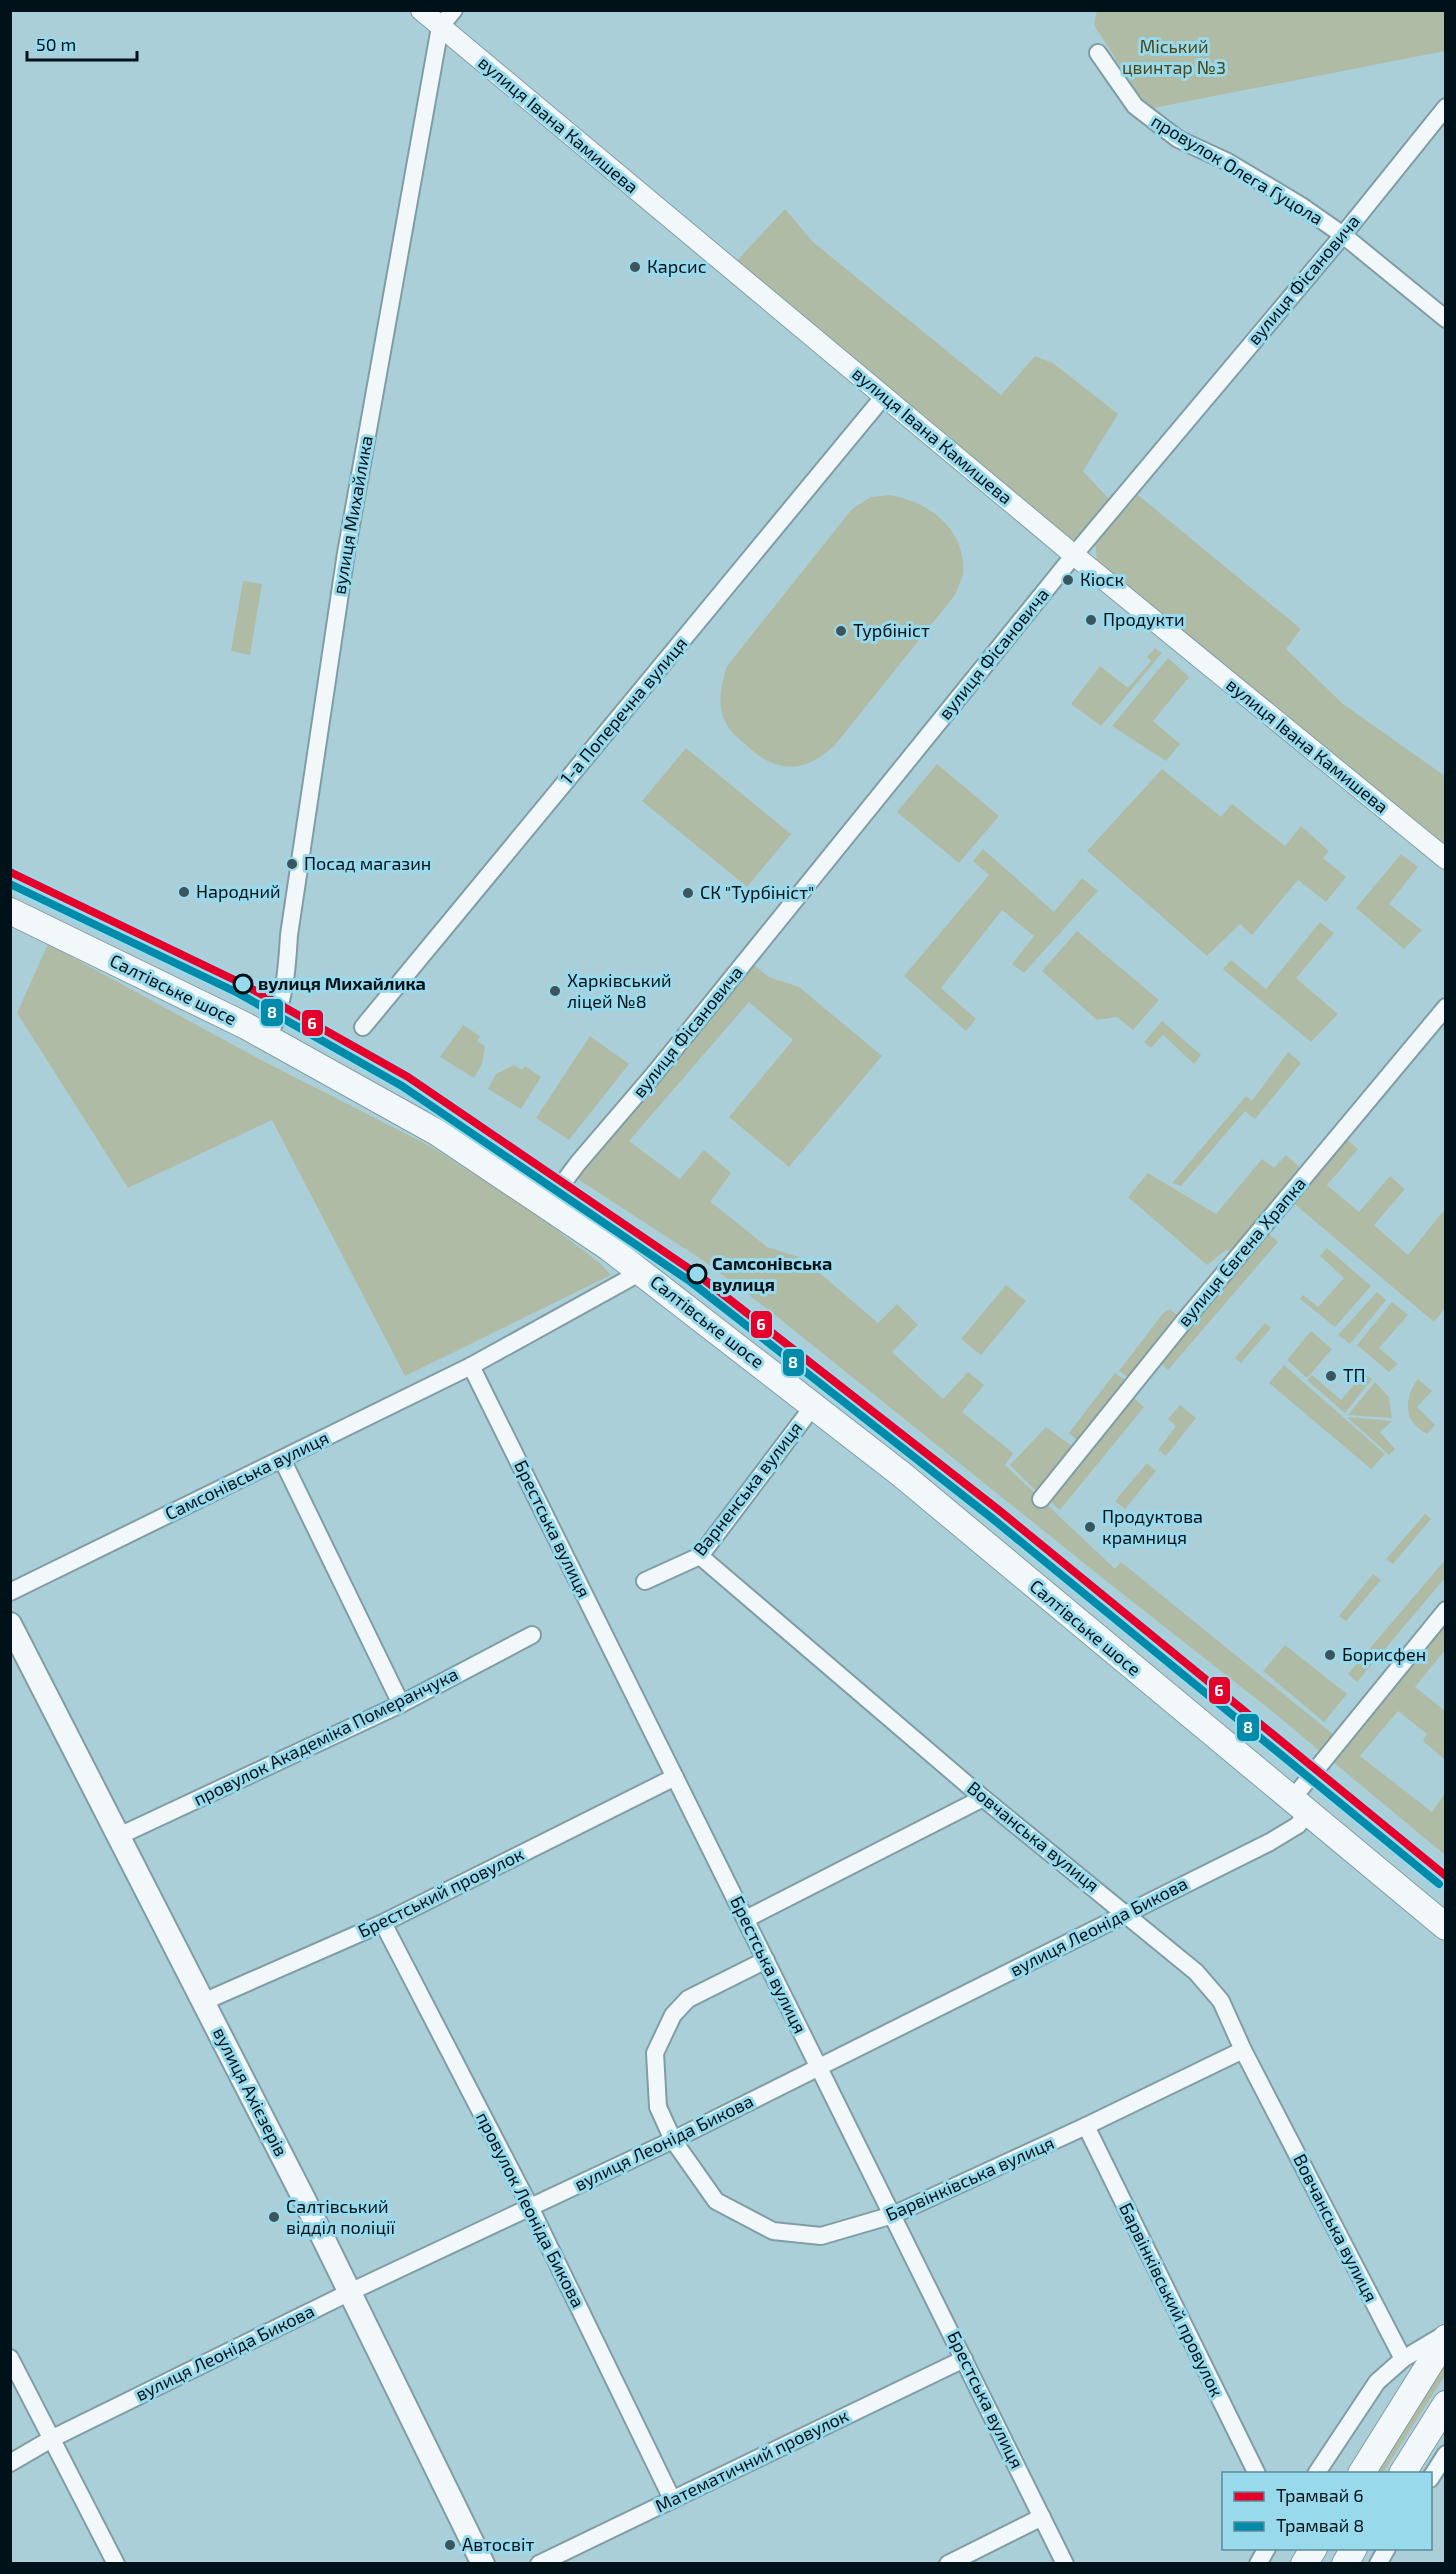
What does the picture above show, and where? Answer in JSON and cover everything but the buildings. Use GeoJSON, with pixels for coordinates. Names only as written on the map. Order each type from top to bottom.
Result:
{"type":"FeatureCollection","features":[{"type":"Feature","properties":{"kind":"main road","name":"Салтівське шосе"},"geometry":{"type":"LineString","coordinates":[[10,911],[268,1038],[438,1133],[547,1204],[641,1272],[814,1406],[1301,1804],[1446,1927]]}},
{"type":"Feature","properties":{"kind":"main road","name":"вулиця Ахієзерів"},"geometry":{"type":"LineString","coordinates":[[10,1624],[350,2292],[483,2564]]}},
{"type":"Feature","properties":{"kind":"main road"},"geometry":{"type":"LineString","coordinates":[[1361,2472],[1446,2336]]}},
{"type":"Feature","properties":{"kind":"main road"},"geometry":{"type":"LineString","coordinates":[[1403,2472],[1446,2404]]}},
{"type":"Feature","properties":{"kind":"main road"},"geometry":{"type":"LineString","coordinates":[[1304,2564],[1313,2550]]}},
{"type":"Feature","properties":{"kind":"main road"},"geometry":{"type":"LineString","coordinates":[[1345,2564],[1353,2550]]}},
{"type":"Feature","properties":{"kind":"street","name":"вулиця Івана Камишева"},"geometry":{"type":"LineString","coordinates":[[421,10],[1074,555],[1446,859]]}},
{"type":"Feature","properties":{"kind":"street"},"geometry":{"type":"LineString","coordinates":[[440,27],[454,10]]}},
{"type":"Feature","properties":{"kind":"street","name":"вулиця Михайлика"},"geometry":{"type":"LineString","coordinates":[[268,1038],[278,1016],[285,984],[289,935],[346,553],[440,27]]}},
{"type":"Feature","properties":{"kind":"street","name":"провулок Олега Гуцола"},"geometry":{"type":"LineString","coordinates":[[1098,53],[1135,106],[1178,139],[1228,162],[1300,205],[1342,235],[1446,319]]}},
{"type":"Feature","properties":{"kind":"street","name":"вулиця Фісановича"},"geometry":{"type":"LineString","coordinates":[[547,1204],[1074,555],[1446,107]]}},
{"type":"Feature","properties":{"kind":"street","name":"1-а Поперечна вулиця"},"geometry":{"type":"LineString","coordinates":[[363,1027],[884,396]]}},
{"type":"Feature","properties":{"kind":"street","name":"вулиця Євгена Храпка"},"geometry":{"type":"LineString","coordinates":[[1041,1498],[1185,1320],[1446,1007]]}},
{"type":"Feature","properties":{"kind":"street","name":"Самсонівська вулиця"},"geometry":{"type":"LineString","coordinates":[[10,1592],[471,1366],[641,1272]]}},
{"type":"Feature","properties":{"kind":"street","name":"Брестська вулиця"},"geometry":{"type":"LineString","coordinates":[[471,1366],[1065,2564]]}},
{"type":"Feature","properties":{"kind":"street","name":"Варненська вулиця"},"geometry":{"type":"LineString","coordinates":[[645,1581],[700,1557],[814,1406]]}},
{"type":"Feature","properties":{"kind":"street"},"geometry":{"type":"LineString","coordinates":[[282,1459],[401,1704]]}},
{"type":"Feature","properties":{"kind":"street","name":"Вовчанська вулиця"},"geometry":{"type":"LineString","coordinates":[[700,1557],[983,1798],[1127,1913],[1209,1984],[1221,2001],[1243,2050],[1403,2359]]}},
{"type":"Feature","properties":{"kind":"street","name":"вулиця Леоніда Бикова"},"geometry":{"type":"LineString","coordinates":[[10,2463],[53,2438],[350,2292],[673,2140],[1270,1842],[1298,1825],[1301,1804],[1446,1610]]}},
{"type":"Feature","properties":{"kind":"street","name":"провулок Академіка Померанчука"},"geometry":{"type":"LineString","coordinates":[[119,1836],[401,1704],[532,1635]]}},
{"type":"Feature","properties":{"kind":"street","name":"Брестський провулок"},"geometry":{"type":"LineString","coordinates":[[203,2002],[383,1923],[675,1777]]}},
{"type":"Feature","properties":{"kind":"street"},"geometry":{"type":"LineString","coordinates":[[746,1919],[983,1798]]}},
{"type":"Feature","properties":{"kind":"street","name":"провулок Леоніда Бикова"},"geometry":{"type":"LineString","coordinates":[[383,1923],[530,2207],[672,2499]]}},
{"type":"Feature","properties":{"kind":"street","name":"Барвінківська вулиця"},"geometry":{"type":"LineString","coordinates":[[766,1960],[688,1999],[672,2015],[655,2053],[658,2107],[673,2140],[716,2201],[773,2231],[821,2236],[893,2216],[1243,2050]]}},
{"type":"Feature","properties":{"kind":"street","name":"Барвінківський провулок"},"geometry":{"type":"LineString","coordinates":[[1086,2126],[1256,2472]]}},
{"type":"Feature","properties":{"kind":"street"},"geometry":{"type":"LineString","coordinates":[[1317,2472],[1377,2382],[1403,2359],[1446,2336]]}},
{"type":"Feature","properties":{"kind":"street"},"geometry":{"type":"LineString","coordinates":[[10,2358],[117,2564]]}},
{"type":"Feature","properties":{"kind":"street","name":"Математичний провулок"},"geometry":{"type":"LineString","coordinates":[[539,2564],[964,2359]]}},
{"type":"Feature","properties":{"kind":"street"},"geometry":{"type":"LineString","coordinates":[[1432,2477],[1446,2454]]}},
{"type":"Feature","properties":{"kind":"street"},"geometry":{"type":"LineString","coordinates":[[948,2564],[1042,2517]]}},
{"type":"Feature","properties":{"kind":"street"},"geometry":{"type":"LineString","coordinates":[[1258,2564],[1266,2550]]}},
{"type":"Feature","properties":{"kind":"street"},"geometry":{"type":"LineString","coordinates":[[1378,2564],[1387,2550]]}},
{"type":"Feature","properties":{"kind":"green space","name":"Міський цвинтар №3"},"geometry":{"type":"Polygon","coordinates":[[[1097,10],[1445,11],[1445,51],[1148,109],[1094,25],[1097,10]]]}},
{"type":"Feature","properties":{"kind":"green space"},"geometry":{"type":"Polygon","coordinates":[[[785,209],[813,242],[1001,395],[1035,356],[1053,363],[1118,414],[1083,471],[1109,499],[1082,534],[1066,548],[730,268],[785,209]]]}},
{"type":"Feature","properties":{"kind":"green space","name":"Турбініст"},"geometry":{"type":"Polygon","coordinates":[[[890,495],[931,511],[952,531],[962,557],[963,573],[955,595],[835,745],[824,755],[802,765],[790,767],[768,761],[757,755],[737,737],[725,721],[720,700],[727,666],[852,509],[871,497],[890,495]]]}},
{"type":"Feature","properties":{"kind":"green space"},"geometry":{"type":"Polygon","coordinates":[[[1138,495],[1301,629],[1286,649],[1343,704],[1445,776],[1445,859],[1251,689],[1097,560],[1095,544],[1138,495]]]}},
{"type":"Feature","properties":{"kind":"green space"},"geometry":{"type":"Polygon","coordinates":[[[243,581],[262,584],[250,655],[231,651],[243,581]]]}},
{"type":"Feature","properties":{"kind":"green space"},"geometry":{"type":"Polygon","coordinates":[[[1155,648],[1162,653],[1101,726],[1071,704],[1100,666],[1128,688],[1151,661],[1147,657],[1155,648]]]}},
{"type":"Feature","properties":{"kind":"green space"},"geometry":{"type":"Polygon","coordinates":[[[1168,658],[1189,677],[1153,721],[1180,744],[1166,761],[1112,726],[1168,658]]]}},
{"type":"Feature","properties":{"kind":"green space"},"geometry":{"type":"Polygon","coordinates":[[[686,748],[791,834],[747,887],[642,801],[686,748]]]}},
{"type":"Feature","properties":{"kind":"green space"},"geometry":{"type":"Polygon","coordinates":[[[937,764],[999,816],[959,863],[897,812],[937,764]]]}},
{"type":"Feature","properties":{"kind":"green space"},"geometry":{"type":"Polygon","coordinates":[[[1162,769],[1221,817],[1232,804],[1285,846],[1301,826],[1329,851],[1323,858],[1346,877],[1326,902],[1298,880],[1252,935],[1240,924],[1207,956],[1087,851],[1162,769]]]}},
{"type":"Feature","properties":{"kind":"green space"},"geometry":{"type":"Polygon","coordinates":[[[983,849],[1054,912],[1082,878],[1098,891],[1024,973],[1012,964],[1034,936],[1002,910],[941,988],[976,1019],[966,1031],[904,976],[989,875],[973,861],[983,849]]]}},
{"type":"Feature","properties":{"kind":"green space"},"geometry":{"type":"Polygon","coordinates":[[[1401,854],[1418,867],[1389,904],[1422,930],[1404,949],[1356,908],[1401,854]]]}},
{"type":"Feature","properties":{"kind":"green space"},"geometry":{"type":"Polygon","coordinates":[[[1320,922],[1334,933],[1296,978],[1338,1014],[1311,1042],[1223,969],[1231,960],[1266,989],[1320,922]]]}},
{"type":"Feature","properties":{"kind":"green space"},"geometry":{"type":"Polygon","coordinates":[[[1077,931],[1159,1000],[1133,1030],[1117,1017],[1097,1020],[1042,971],[1077,931]]]}},
{"type":"Feature","properties":{"kind":"green space"},"geometry":{"type":"Polygon","coordinates":[[[48,944],[259,1059],[430,1146],[537,1215],[601,1264],[611,1275],[405,1376],[272,1120],[128,1188],[17,1013],[48,944]]]}},
{"type":"Feature","properties":{"kind":"green space"},"geometry":{"type":"Polygon","coordinates":[[[750,962],[769,977],[799,987],[882,1056],[789,1167],[729,1117],[793,1040],[749,1002],[629,1141],[680,1179],[704,1150],[731,1173],[710,1202],[767,1247],[802,1258],[878,1323],[897,1304],[918,1325],[892,1352],[943,1399],[968,1372],[984,1385],[962,1412],[1013,1453],[1005,1465],[1115,1569],[1121,1562],[1345,1744],[1445,1623],[1445,1650],[1415,1687],[1445,1711],[1445,1760],[1423,1741],[1427,1734],[1398,1711],[1360,1756],[1432,1812],[1445,1793],[1445,1855],[1273,1712],[770,1311],[704,1261],[573,1176],[750,962]]]}},
{"type":"Feature","properties":{"kind":"green space"},"geometry":{"type":"Polygon","coordinates":[[[1162,1021],[1201,1055],[1194,1064],[1163,1035],[1151,1048],[1144,1042],[1162,1021]]]}},
{"type":"Feature","properties":{"kind":"green space"},"geometry":{"type":"Polygon","coordinates":[[[463,1025],[480,1036],[477,1041],[485,1046],[482,1064],[474,1078],[440,1057],[463,1025]]]}},
{"type":"Feature","properties":{"kind":"green space"},"geometry":{"type":"Polygon","coordinates":[[[590,1036],[629,1064],[569,1140],[536,1118],[590,1036]]]}},
{"type":"Feature","properties":{"kind":"green space"},"geometry":{"type":"Polygon","coordinates":[[[1288,1052],[1301,1063],[1255,1119],[1245,1111],[1181,1186],[1172,1183],[1246,1096],[1252,1101],[1288,1052]]]}},
{"type":"Feature","properties":{"kind":"green space"},"geometry":{"type":"Polygon","coordinates":[[[514,1065],[522,1070],[525,1066],[541,1077],[521,1109],[488,1089],[496,1074],[514,1065]]]}},
{"type":"Feature","properties":{"kind":"green space"},"geometry":{"type":"Polygon","coordinates":[[[1345,1138],[1358,1149],[1327,1185],[1359,1212],[1390,1176],[1405,1189],[1374,1225],[1408,1255],[1445,1209],[1445,1308],[1434,1322],[1291,1201],[1345,1138]]]}},
{"type":"Feature","properties":{"kind":"green space"},"geometry":{"type":"Polygon","coordinates":[[[1286,1155],[1304,1171],[1235,1251],[1226,1250],[1207,1265],[1128,1197],[1148,1173],[1216,1214],[1262,1159],[1274,1168],[1286,1155]]]}},
{"type":"Feature","properties":{"kind":"green space"},"geometry":{"type":"Polygon","coordinates":[[[1268,1233],[1278,1242],[1168,1370],[1159,1361],[1268,1233]]]}},
{"type":"Feature","properties":{"kind":"green space"},"geometry":{"type":"Polygon","coordinates":[[[1327,1248],[1371,1286],[1335,1327],[1300,1299],[1303,1295],[1318,1307],[1344,1278],[1320,1256],[1327,1248]]]}},
{"type":"Feature","properties":{"kind":"green space"},"geometry":{"type":"Polygon","coordinates":[[[1006,1285],[1026,1301],[981,1355],[961,1339],[1006,1285]]]}},
{"type":"Feature","properties":{"kind":"green space"},"geometry":{"type":"Polygon","coordinates":[[[1377,1292],[1386,1300],[1350,1344],[1338,1335],[1377,1292]]]}},
{"type":"Feature","properties":{"kind":"green space"},"geometry":{"type":"Polygon","coordinates":[[[1392,1302],[1408,1315],[1379,1348],[1398,1364],[1389,1372],[1357,1345],[1392,1302]]]}},
{"type":"Feature","properties":{"kind":"green space"},"geometry":{"type":"Polygon","coordinates":[[[1170,1309],[1183,1320],[1132,1380],[1119,1371],[1164,1312],[1170,1309]]]}},
{"type":"Feature","properties":{"kind":"green space"},"geometry":{"type":"Polygon","coordinates":[[[1265,1323],[1271,1328],[1241,1363],[1235,1358],[1265,1323]]]}},
{"type":"Feature","properties":{"kind":"green space"},"geometry":{"type":"Polygon","coordinates":[[[1311,1331],[1332,1349],[1307,1378],[1287,1360],[1311,1331]]]}},
{"type":"Feature","properties":{"kind":"green space"},"geometry":{"type":"Polygon","coordinates":[[[1284,1365],[1385,1454],[1371,1469],[1269,1383],[1284,1365]]]}},
{"type":"Feature","properties":{"kind":"green space"},"geometry":{"type":"Polygon","coordinates":[[[1115,1373],[1131,1384],[1082,1445],[1069,1433],[1115,1373]]]}},
{"type":"Feature","properties":{"kind":"green space"},"geometry":{"type":"Polygon","coordinates":[[[1364,1373],[1372,1379],[1345,1413],[1307,1380],[1312,1375],[1341,1400],[1364,1373]]]}},
{"type":"Feature","properties":{"kind":"green space"},"geometry":{"type":"Polygon","coordinates":[[[1418,1379],[1432,1391],[1417,1407],[1435,1425],[1427,1434],[1413,1423],[1408,1410],[1410,1394],[1418,1379]]]}},
{"type":"Feature","properties":{"kind":"green space"},"geometry":{"type":"Polygon","coordinates":[[[1375,1382],[1389,1397],[1392,1418],[1348,1415],[1375,1382]]]}},
{"type":"Feature","properties":{"kind":"green space"},"geometry":{"type":"Polygon","coordinates":[[[1133,1397],[1144,1407],[1060,1510],[1049,1501],[1133,1397]]]}},
{"type":"Feature","properties":{"kind":"green space"},"geometry":{"type":"Polygon","coordinates":[[[1180,1405],[1196,1418],[1166,1456],[1158,1450],[1176,1426],[1168,1419],[1180,1405]]]}},
{"type":"Feature","properties":{"kind":"green space"},"geometry":{"type":"Polygon","coordinates":[[[1347,1417],[1392,1421],[1380,1432],[1395,1449],[1389,1455],[1347,1417]]]}},
{"type":"Feature","properties":{"kind":"green space"},"geometry":{"type":"Polygon","coordinates":[[[1046,1427],[1076,1449],[1040,1495],[1010,1465],[1046,1427]]]}},
{"type":"Feature","properties":{"kind":"green space"},"geometry":{"type":"Polygon","coordinates":[[[1147,1463],[1156,1471],[1125,1509],[1115,1501],[1147,1463]]]}},
{"type":"Feature","properties":{"kind":"green space"},"geometry":{"type":"Polygon","coordinates":[[[1425,1514],[1431,1519],[1393,1564],[1386,1559],[1425,1514]]]}},
{"type":"Feature","properties":{"kind":"green space"},"geometry":{"type":"Polygon","coordinates":[[[1445,1560],[1445,1578],[1357,1682],[1348,1674],[1445,1560]]]}},
{"type":"Feature","properties":{"kind":"green space"},"geometry":{"type":"Polygon","coordinates":[[[1373,1574],[1381,1580],[1346,1621],[1339,1616],[1373,1574]]]}},
{"type":"Feature","properties":{"kind":"green space"},"geometry":{"type":"Polygon","coordinates":[[[1285,1645],[1347,1694],[1324,1722],[1263,1671],[1285,1645]]]}},
{"type":"Feature","properties":{"kind":"green space"},"geometry":{"type":"Polygon","coordinates":[[[1445,2361],[1445,2375],[1384,2472],[1375,2472],[1445,2361]]]}},
{"type":"Feature","properties":{"kind":"tram line","name":"6"},"geometry":{"type":"LineString","coordinates":[[10,872],[243,984],[408,1077],[697,1274],[1000,1511],[1446,1876]]}},
{"type":"Feature","properties":{"kind":"tram line","name":"8"},"geometry":{"type":"LineString","coordinates":[[10,884],[238,993],[402,1086],[691,1282],[993,1519],[1439,1884]]}},
{"type":"Feature","properties":{"kind":"place","name":"Карсис"},"geometry":{"type":"Point","coordinates":[635,267]}},
{"type":"Feature","properties":{"kind":"place","name":"Кіоск"},"geometry":{"type":"Point","coordinates":[1068,580]}},
{"type":"Feature","properties":{"kind":"place","name":"Продукти"},"geometry":{"type":"Point","coordinates":[1091,620]}},
{"type":"Feature","properties":{"kind":"place","name":"Турбініст"},"geometry":{"type":"Point","coordinates":[841,631]}},
{"type":"Feature","properties":{"kind":"place","name":"Посад магазин"},"geometry":{"type":"Point","coordinates":[292,864]}},
{"type":"Feature","properties":{"kind":"place","name":"Народний"},"geometry":{"type":"Point","coordinates":[184,892]}},
{"type":"Feature","properties":{"kind":"place","name":"СК \"Турбініст\""},"geometry":{"type":"Point","coordinates":[688,893]}},
{"type":"Feature","properties":{"kind":"place","name":"вулиця Михайлика"},"geometry":{"type":"Point","coordinates":[243,984]}},
{"type":"Feature","properties":{"kind":"place","name":"Харківський ліцей №8"},"geometry":{"type":"Point","coordinates":[555,991]}},
{"type":"Feature","properties":{"kind":"place","name":"Самсонівська вулиця"},"geometry":{"type":"Point","coordinates":[697,1274]}},
{"type":"Feature","properties":{"kind":"place","name":"ТП"},"geometry":{"type":"Point","coordinates":[1331,1376]}},
{"type":"Feature","properties":{"kind":"place","name":"Продуктова крамниця"},"geometry":{"type":"Point","coordinates":[1090,1527]}},
{"type":"Feature","properties":{"kind":"place","name":"Борисфен"},"geometry":{"type":"Point","coordinates":[1330,1655]}},
{"type":"Feature","properties":{"kind":"place","name":"Салтівський відділ поліції"},"geometry":{"type":"Point","coordinates":[274,2217]}},
{"type":"Feature","properties":{"kind":"place","name":"Автосвіт"},"geometry":{"type":"Point","coordinates":[450,2545]}}]}
